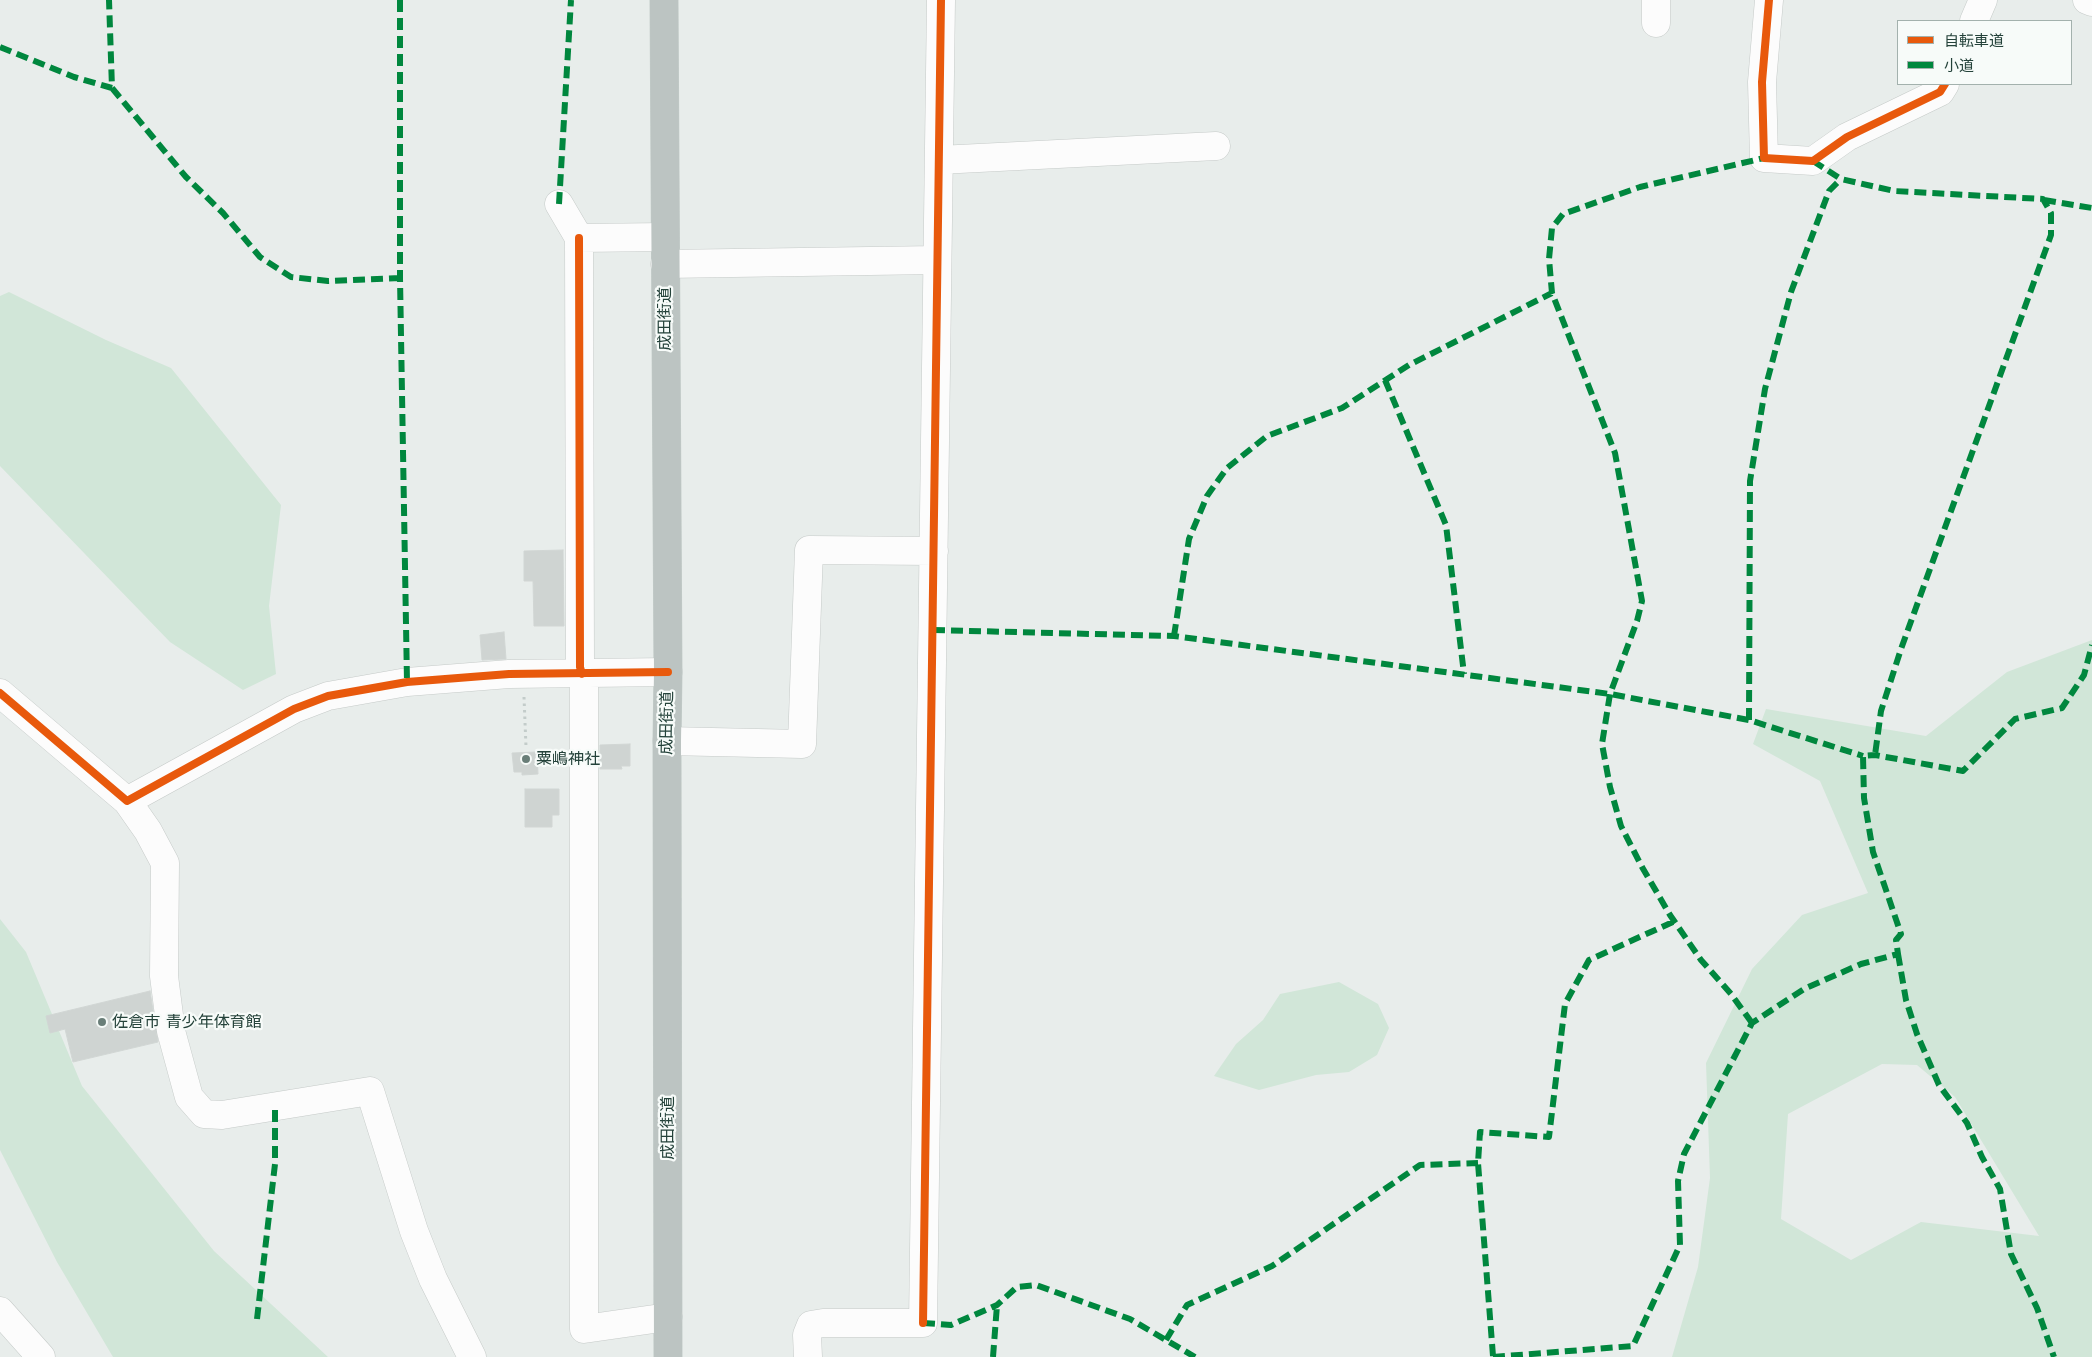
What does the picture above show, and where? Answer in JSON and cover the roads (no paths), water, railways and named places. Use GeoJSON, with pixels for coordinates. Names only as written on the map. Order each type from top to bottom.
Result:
{"type":"FeatureCollection","features":[{"type":"Feature","properties":{"kind":"highway","name":"成田街道"},"geometry":{"type":"LineString","coordinates":[[664,0],[668,672],[668,1357]]}},
{"type":"Feature","properties":{"kind":"street"},"geometry":{"type":"LineString","coordinates":[[808,1357],[807,1335],[812,1325],[823,1323],[923,1322],[941,0]]}},
{"type":"Feature","properties":{"kind":"street"},"geometry":{"type":"LineString","coordinates":[[1769,0],[1762,82],[1764,158],[1813,161],[1847,137],[1940,92],[1944,85]]}},
{"type":"Feature","properties":{"kind":"street"},"geometry":{"type":"LineString","coordinates":[[1974,20],[1983,0]]}},
{"type":"Feature","properties":{"kind":"street"},"geometry":{"type":"LineString","coordinates":[[2087,0],[2092,2]]}},
{"type":"Feature","properties":{"kind":"street"},"geometry":{"type":"LineString","coordinates":[[939,160],[1216,146]]}},
{"type":"Feature","properties":{"kind":"street"},"geometry":{"type":"LineString","coordinates":[[559,204],[580,238],[580,647],[584,681],[584,1329],[668,1317]]}},
{"type":"Feature","properties":{"kind":"street"},"geometry":{"type":"LineString","coordinates":[[580,238],[665,237]]}},
{"type":"Feature","properties":{"kind":"street"},"geometry":{"type":"LineString","coordinates":[[665,264],[937,260]]}},
{"type":"Feature","properties":{"kind":"street"},"geometry":{"type":"LineString","coordinates":[[667,741],[802,744],[809,550],[934,551]]}},
{"type":"Feature","properties":{"kind":"street"},"geometry":{"type":"LineString","coordinates":[[127,801],[294,709],[328,696],[407,682],[524,674],[668,672]]}},
{"type":"Feature","properties":{"kind":"street"},"geometry":{"type":"LineString","coordinates":[[0,693],[127,801],[148,831],[165,863],[164,976],[171,1032],[189,1097],[204,1114],[222,1115],[370,1091],[414,1231],[433,1279],[472,1357]]}},
{"type":"Feature","properties":{"kind":"street"},"geometry":{"type":"LineString","coordinates":[[0,1310],[41,1357]]}},
{"type":"Feature","properties":{"kind":"place","name":"粟嶋神社"},"geometry":{"type":"Point","coordinates":[526,759]}},
{"type":"Feature","properties":{"kind":"place","name":"佐倉市 青少年体育館"},"geometry":{"type":"Point","coordinates":[102,1022]}}]}
